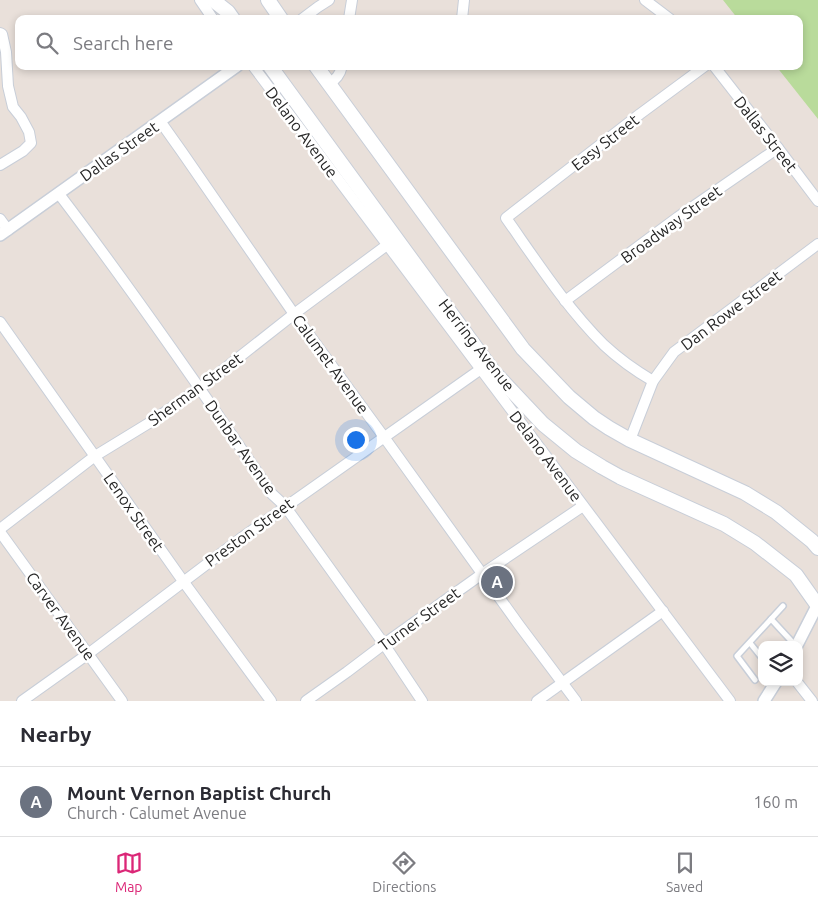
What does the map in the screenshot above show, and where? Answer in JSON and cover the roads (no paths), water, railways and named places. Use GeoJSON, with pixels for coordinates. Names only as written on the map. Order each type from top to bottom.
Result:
{"type":"FeatureCollection","features":[{"type":"Feature","properties":{"kind":"main road"},"geometry":{"type":"LineString","coordinates":[[213,0],[230,15]]}},
{"type":"Feature","properties":{"kind":"main road"},"geometry":{"type":"LineString","coordinates":[[268,0],[279,15]]}},
{"type":"Feature","properties":{"kind":"main road","name":"Herring Avenue"},"geometry":{"type":"LineString","coordinates":[[273,70],[493,371],[543,424],[576,451],[602,468],[724,524],[755,542],[796,574],[818,605]]}},
{"type":"Feature","properties":{"kind":"main road"},"geometry":{"type":"LineString","coordinates":[[319,70],[524,349],[580,407],[609,428],[630,440],[745,493],[792,524],[818,548]]}},
{"type":"Feature","properties":{"kind":"street"},"geometry":{"type":"LineString","coordinates":[[200,0],[210,15]]}},
{"type":"Feature","properties":{"kind":"street"},"geometry":{"type":"LineString","coordinates":[[307,15],[329,0]]}},
{"type":"Feature","properties":{"kind":"street"},"geometry":{"type":"LineString","coordinates":[[351,3],[361,0]]}},
{"type":"Feature","properties":{"kind":"street"},"geometry":{"type":"LineString","coordinates":[[462,15],[464,0]]}},
{"type":"Feature","properties":{"kind":"street"},"geometry":{"type":"LineString","coordinates":[[645,0],[665,15]]}},
{"type":"Feature","properties":{"kind":"street"},"geometry":{"type":"LineString","coordinates":[[0,33],[2,34],[6,52],[8,86],[13,107],[21,117],[28,132],[30,143],[22,151],[0,165]]}},
{"type":"Feature","properties":{"kind":"street","name":"Dallas Street"},"geometry":{"type":"LineString","coordinates":[[4,233],[232,70]]}},
{"type":"Feature","properties":{"kind":"street","name":"Delano Avenue"},"geometry":{"type":"LineString","coordinates":[[256,70],[730,701]]}},
{"type":"Feature","properties":{"kind":"street"},"geometry":{"type":"LineString","coordinates":[[329,84],[334,81],[341,70]]}},
{"type":"Feature","properties":{"kind":"street","name":"Easy Street"},"geometry":{"type":"LineString","coordinates":[[565,301],[506,218],[700,70]]}},
{"type":"Feature","properties":{"kind":"street","name":"Dallas Street"},"geometry":{"type":"LineString","coordinates":[[717,70],[818,201]]}},
{"type":"Feature","properties":{"kind":"street","name":"Calumet Avenue"},"geometry":{"type":"LineString","coordinates":[[160,122],[294,314],[576,701]]}},
{"type":"Feature","properties":{"kind":"street","name":"Broadway Street"},"geometry":{"type":"LineString","coordinates":[[565,301],[678,217],[778,148]]}},
{"type":"Feature","properties":{"kind":"street","name":"Dunbar Avenue"},"geometry":{"type":"LineString","coordinates":[[59,194],[200,388],[272,494],[285,506],[384,644],[422,701]]}},
{"type":"Feature","properties":{"kind":"street"},"geometry":{"type":"LineString","coordinates":[[0,219],[4,233]]}},
{"type":"Feature","properties":{"kind":"street","name":"Dan Rowe Street"},"geometry":{"type":"LineString","coordinates":[[630,440],[653,382],[674,352],[818,244]]}},
{"type":"Feature","properties":{"kind":"street","name":"Sherman Street"},"geometry":{"type":"LineString","coordinates":[[0,531],[95,456],[200,388],[294,314],[387,245]]}},
{"type":"Feature","properties":{"kind":"street"},"geometry":{"type":"LineString","coordinates":[[565,301],[607,348],[653,382]]}},
{"type":"Feature","properties":{"kind":"street","name":"Lenox Street"},"geometry":{"type":"LineString","coordinates":[[0,322],[183,581],[271,701]]}},
{"type":"Feature","properties":{"kind":"street","name":"Preston Street"},"geometry":{"type":"LineString","coordinates":[[22,701],[88,654],[285,506],[481,369]]}},
{"type":"Feature","properties":{"kind":"street","name":"Turner Street"},"geometry":{"type":"LineString","coordinates":[[306,701],[482,574],[583,506]]}},
{"type":"Feature","properties":{"kind":"street","name":"Carver Avenue"},"geometry":{"type":"LineString","coordinates":[[0,531],[122,701]]}},
{"type":"Feature","properties":{"kind":"street"},"geometry":{"type":"LineString","coordinates":[[798,641],[818,605]]}},
{"type":"Feature","properties":{"kind":"street"},"geometry":{"type":"LineString","coordinates":[[537,701],[663,611]]}},
{"type":"Feature","properties":{"kind":"street"},"geometry":{"type":"LineString","coordinates":[[764,701],[773,686]]}},
{"type":"Feature","properties":{"kind":"street"},"geometry":{"type":"LineString","coordinates":[[800,686],[812,701]]}},
{"type":"Feature","properties":{"kind":"lane"},"geometry":{"type":"LineString","coordinates":[[755,680],[736,656],[783,606]]}},
{"type":"Feature","properties":{"kind":"lane"},"geometry":{"type":"LineString","coordinates":[[771,619],[792,641]]}},
{"type":"Feature","properties":{"kind":"lane"},"geometry":{"type":"LineString","coordinates":[[750,643],[758,653]]}},
{"type":"Feature","properties":{"kind":"place","name":"Mount Vernon Baptist Church"},"geometry":{"type":"Point","coordinates":[497,582]}}]}
